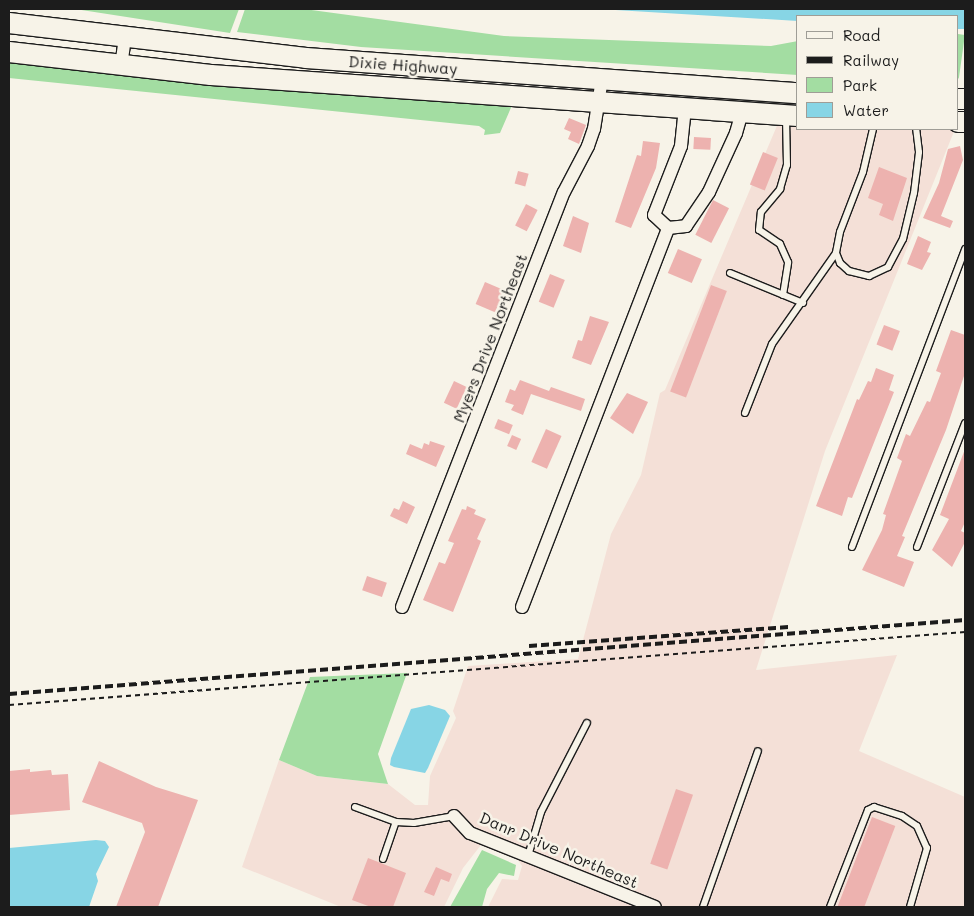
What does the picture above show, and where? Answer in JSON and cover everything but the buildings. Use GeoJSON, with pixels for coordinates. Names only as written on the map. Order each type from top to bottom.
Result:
{"type":"FeatureCollection","features":[{"type":"Feature","properties":{"kind":"main road","name":"Dixie Highway"},"geometry":{"type":"LineString","coordinates":[[9,23],[306,58],[796,93]]}},
{"type":"Feature","properties":{"kind":"main road","name":"Dixie Highway"},"geometry":{"type":"LineString","coordinates":[[9,52],[121,66],[792,116]]}},
{"type":"Feature","properties":{"kind":"street"},"geometry":{"type":"LineString","coordinates":[[121,66],[125,36]]}},
{"type":"Feature","properties":{"kind":"street","name":"Myers Drive Northeast"},"geometry":{"type":"LineString","coordinates":[[402,608],[564,192],[588,146],[599,103],[602,80]]}},
{"type":"Feature","properties":{"kind":"street"},"geometry":{"type":"LineString","coordinates":[[685,109],[682,146],[654,215],[668,228],[686,226],[709,192],[736,133],[742,112]]}},
{"type":"Feature","properties":{"kind":"street"},"geometry":{"type":"LineString","coordinates":[[522,607],[668,228]]}},
{"type":"Feature","properties":{"kind":"street","name":"Danr Drive Northeast"},"geometry":{"type":"LineString","coordinates":[[454,816],[470,833],[655,907]]}},
{"type":"Feature","properties":{"kind":"lane"},"geometry":{"type":"LineString","coordinates":[[783,295],[788,262],[780,244],[759,230],[761,212],[780,189],[786,165],[792,116]]}},
{"type":"Feature","properties":{"kind":"lane"},"geometry":{"type":"LineString","coordinates":[[745,413],[772,344],[803,303],[836,253],[840,232],[863,172],[873,130]]}},
{"type":"Feature","properties":{"kind":"lane"},"geometry":{"type":"LineString","coordinates":[[836,253],[840,263],[857,274],[878,275],[888,267],[903,239],[914,193],[919,152],[916,130]]}},
{"type":"Feature","properties":{"kind":"lane"},"geometry":{"type":"LineString","coordinates":[[852,547],[965,249]]}},
{"type":"Feature","properties":{"kind":"lane"},"geometry":{"type":"LineString","coordinates":[[730,273],[803,303]]}},
{"type":"Feature","properties":{"kind":"lane"},"geometry":{"type":"LineString","coordinates":[[917,547],[965,423]]}},
{"type":"Feature","properties":{"kind":"lane"},"geometry":{"type":"LineString","coordinates":[[528,856],[541,812],[587,723]]}},
{"type":"Feature","properties":{"kind":"lane"},"geometry":{"type":"LineString","coordinates":[[703,907],[758,751]]}},
{"type":"Feature","properties":{"kind":"lane"},"geometry":{"type":"LineString","coordinates":[[355,807],[396,822],[414,823],[454,816]]}},
{"type":"Feature","properties":{"kind":"lane"},"geometry":{"type":"LineString","coordinates":[[830,907],[868,810],[874,807],[902,816],[917,826],[927,848],[910,907]]}},
{"type":"Feature","properties":{"kind":"lane"},"geometry":{"type":"LineString","coordinates":[[383,859],[396,822]]}},
{"type":"Feature","properties":{"kind":"path"},"geometry":{"type":"LineString","coordinates":[[9,705],[965,632]]}},
{"type":"Feature","properties":{"kind":"shaded area"},"geometry":{"type":"Polygon","coordinates":[[[779,121],[796,122],[796,130],[955,130],[825,451],[756,670],[897,655],[859,751],[965,797],[965,907],[488,907],[502,879],[518,880],[522,866],[518,860],[481,845],[463,868],[444,907],[341,907],[242,867],[279,760],[317,776],[388,784],[415,805],[428,805],[430,776],[456,718],[453,711],[468,666],[578,659],[611,534],[641,475],[660,393],[665,390],[779,121]]]}},
{"type":"Feature","properties":{"kind":"green space"},"geometry":{"type":"Polygon","coordinates":[[[75,9],[239,9],[230,33],[75,9]]]}},
{"type":"Feature","properties":{"kind":"green space"},"geometry":{"type":"Polygon","coordinates":[[[245,9],[304,9],[504,36],[771,46],[796,41],[796,75],[361,47],[237,32],[245,9]]]}},
{"type":"Feature","properties":{"kind":"green space"},"geometry":{"type":"Polygon","coordinates":[[[959,34],[965,35],[959,77],[959,34]]]}},
{"type":"Feature","properties":{"kind":"green space"},"geometry":{"type":"Polygon","coordinates":[[[9,59],[513,103],[500,133],[484,135],[485,130],[479,126],[9,78],[9,59]]]}},
{"type":"Feature","properties":{"kind":"green space"},"geometry":{"type":"Polygon","coordinates":[[[407,673],[378,754],[388,784],[317,776],[279,760],[310,677],[407,673]]]}},
{"type":"Feature","properties":{"kind":"green space"},"geometry":{"type":"Polygon","coordinates":[[[482,850],[516,865],[514,876],[499,873],[487,889],[482,907],[450,907],[482,850]]]}},
{"type":"Feature","properties":{"kind":"water"},"geometry":{"type":"Polygon","coordinates":[[[599,9],[965,9],[965,29],[959,29],[959,15],[796,15],[796,21],[599,9]]]}},
{"type":"Feature","properties":{"kind":"water"},"geometry":{"type":"Polygon","coordinates":[[[429,705],[445,710],[450,716],[425,773],[390,765],[391,758],[411,709],[429,705]]]}},
{"type":"Feature","properties":{"kind":"water"},"geometry":{"type":"Polygon","coordinates":[[[96,840],[105,841],[109,847],[96,874],[98,881],[89,907],[9,907],[9,848],[96,840]]]}},
{"type":"Feature","properties":{"kind":"railway"},"geometry":{"type":"LineString","coordinates":[[9,694],[965,620]]}},
{"type":"Feature","properties":{"kind":"railway"},"geometry":{"type":"LineString","coordinates":[[529,646],[788,627]]}}]}
